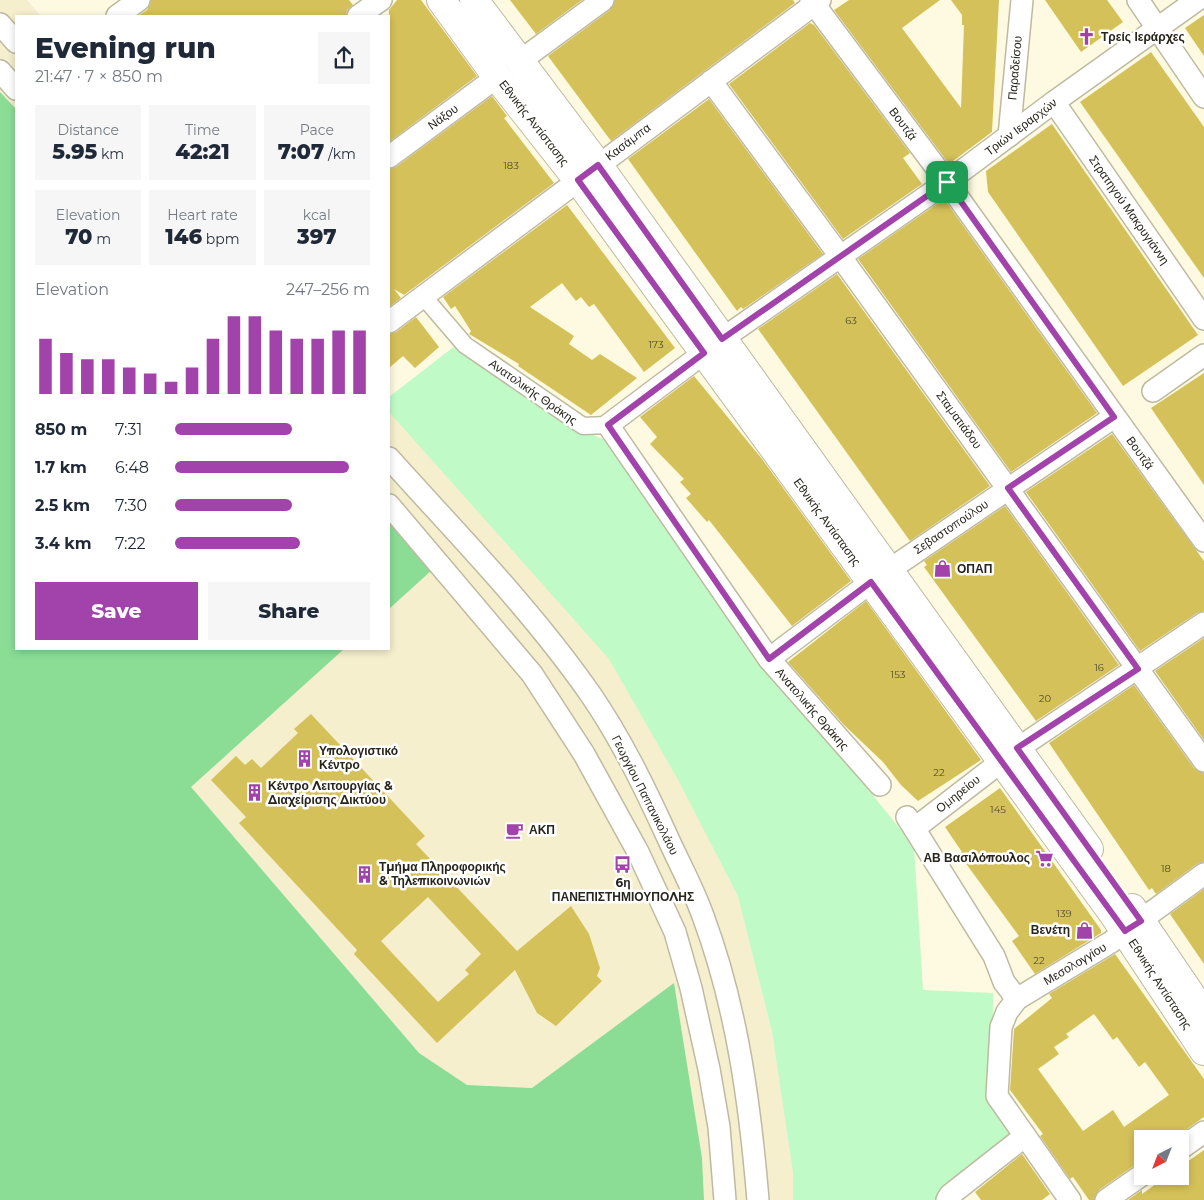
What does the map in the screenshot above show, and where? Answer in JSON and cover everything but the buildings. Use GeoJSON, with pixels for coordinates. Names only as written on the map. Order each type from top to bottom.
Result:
{"type":"FeatureCollection","features":[{"type":"Feature","properties":{"kind":"main road","name":"Εθνικής Αντίστασης"},"geometry":{"type":"LineString","coordinates":[[441,0],[497,77],[588,172]]}},
{"type":"Feature","properties":{"kind":"main road","name":"Εθνικής Αντίστασης"},"geometry":{"type":"LineString","coordinates":[[474,0],[520,61],[588,172],[713,346],[1133,926],[1204,1014]]}},
{"type":"Feature","properties":{"kind":"main road","name":"Εθνικής Αντίστασης"},"geometry":{"type":"LineString","coordinates":[[1133,926],[1204,1051]]}},
{"type":"Feature","properties":{"kind":"street"},"geometry":{"type":"LineString","coordinates":[[118,15],[139,0]]}},
{"type":"Feature","properties":{"kind":"street"},"geometry":{"type":"LineString","coordinates":[[359,15],[381,0]]}},
{"type":"Feature","properties":{"kind":"street"},"geometry":{"type":"LineString","coordinates":[[520,61],[603,0]]}},
{"type":"Feature","properties":{"kind":"street","name":"Παραδείσου"},"geometry":{"type":"LineString","coordinates":[[1009,136],[1022,0]]}},
{"type":"Feature","properties":{"kind":"street"},"geometry":{"type":"LineString","coordinates":[[1138,0],[1204,97]]}},
{"type":"Feature","properties":{"kind":"street","name":"Τριών Ιεραρχών"},"geometry":{"type":"LineString","coordinates":[[608,425],[713,346],[947,182],[1054,102],[1197,0]]}},
{"type":"Feature","properties":{"kind":"street","name":"Κασάμπα"},"geometry":{"type":"LineString","coordinates":[[390,321],[815,1]]}},
{"type":"Feature","properties":{"kind":"street","name":"Βουτζά"},"geometry":{"type":"LineString","coordinates":[[815,1],[1204,541]]}},
{"type":"Feature","properties":{"kind":"street"},"geometry":{"type":"LineString","coordinates":[[0,24],[15,41]]}},
{"type":"Feature","properties":{"kind":"street"},"geometry":{"type":"LineString","coordinates":[[0,71],[15,88]]}},
{"type":"Feature","properties":{"kind":"street","name":"Νάξου"},"geometry":{"type":"LineString","coordinates":[[390,156],[497,77]]}},
{"type":"Feature","properties":{"kind":"street","name":"Σταματιάδου"},"geometry":{"type":"LineString","coordinates":[[711,81],[840,256],[1204,761]]}},
{"type":"Feature","properties":{"kind":"street","name":"Στρατηγού Μακρυγιάννη"},"geometry":{"type":"LineString","coordinates":[[1054,102],[1204,319]]}},
{"type":"Feature","properties":{"kind":"street","name":"Ανατολικής Θράκης"},"geometry":{"type":"LineString","coordinates":[[423,296],[465,345],[583,426],[608,425],[769,659],[880,786]]}},
{"type":"Feature","properties":{"kind":"street"},"geometry":{"type":"LineString","coordinates":[[1153,391],[1204,355]]}},
{"type":"Feature","properties":{"kind":"street","name":"Σεβαστοπούλου"},"geometry":{"type":"LineString","coordinates":[[769,659],[880,576],[1114,417]]}},
{"type":"Feature","properties":{"kind":"street","name":"Γεωργίου Παπανικολάου"},"geometry":{"type":"LineString","coordinates":[[390,459],[481,560],[559,652],[618,738],[651,802],[703,915],[721,971],[741,1055],[751,1119],[758,1200]]}},
{"type":"Feature","properties":{"kind":"street"},"geometry":{"type":"LineString","coordinates":[[390,506],[532,674],[584,754],[638,852],[675,932],[691,988],[709,1069],[719,1127],[725,1200]]}},
{"type":"Feature","properties":{"kind":"street","name":"Ομηρείου"},"geometry":{"type":"LineString","coordinates":[[1017,1000],[1004,982],[994,956],[911,822],[1204,623]]}},
{"type":"Feature","properties":{"kind":"street","name":"Μεσολογγίου"},"geometry":{"type":"LineString","coordinates":[[1017,1000],[1133,926],[1204,874]]}},
{"type":"Feature","properties":{"kind":"street"},"geometry":{"type":"LineString","coordinates":[[1017,1000],[1007,1012],[1001,1027],[997,1096],[1070,1200]]}},
{"type":"Feature","properties":{"kind":"street"},"geometry":{"type":"LineString","coordinates":[[1189,1143],[1204,1132]]}},
{"type":"Feature","properties":{"kind":"street"},"geometry":{"type":"LineString","coordinates":[[947,1200],[950,1195],[1025,1136]]}},
{"type":"Feature","properties":{"kind":"street"},"geometry":{"type":"LineString","coordinates":[[1106,1200],[1134,1181]]}},
{"type":"Feature","properties":{"kind":"shaded area"},"geometry":{"type":"Polygon","coordinates":[[[0,0],[27,0],[40,15],[15,15],[15,650],[390,650],[390,408],[619,664],[740,898],[772,1033],[795,1171],[794,1200],[0,1200],[0,0]]]}},
{"type":"Feature","properties":{"kind":"green space"},"geometry":{"type":"Polygon","coordinates":[[[0,92],[15,108],[15,650],[343,650],[191,787],[419,1053],[467,1085],[532,1088],[674,983],[702,1158],[704,1200],[0,1200],[0,92]]]}},
{"type":"Feature","properties":{"kind":"green space"},"geometry":{"type":"Polygon","coordinates":[[[456,345],[569,425],[608,441],[764,661],[914,846],[923,990],[993,993],[993,1096],[1017,1136],[942,1200],[793,1200],[793,1172],[772,1032],[738,896],[677,778],[609,659],[390,413],[390,396],[456,345]]]}},
{"type":"Feature","properties":{"kind":"green space"},"geometry":{"type":"Polygon","coordinates":[[[390,524],[432,570],[390,608],[390,524]]]}},
{"type":"Feature","properties":{"kind":"place","name":"Τρείς Ιεράρχες"},"geometry":{"type":"Point","coordinates":[1087,37]}},
{"type":"Feature","properties":{"kind":"place","name":"ΟΠΑΠ"},"geometry":{"type":"Point","coordinates":[943,569]}},
{"type":"Feature","properties":{"kind":"place","name":"Υπολογιστικό Κέντρο"},"geometry":{"type":"Point","coordinates":[305,758]}},
{"type":"Feature","properties":{"kind":"place","name":"Κέντρο Λειτουργίας & Διαχείρισης Δικτύου"},"geometry":{"type":"Point","coordinates":[254,793]}},
{"type":"Feature","properties":{"kind":"place","name":"ΑΚΠ"},"geometry":{"type":"Point","coordinates":[515,830]}},
{"type":"Feature","properties":{"kind":"place","name":"ΑΒ Βασιλόπουλος"},"geometry":{"type":"Point","coordinates":[1044,858]}},
{"type":"Feature","properties":{"kind":"place","name":"6η ΠΑΝΕΠΙΣΤΗΜΙΟΥΠΟΛΗΣ"},"geometry":{"type":"Point","coordinates":[623,864]}},
{"type":"Feature","properties":{"kind":"place","name":"Τμήμα Πληροφορικής & Τηλεπικοινωνιών"},"geometry":{"type":"Point","coordinates":[365,874]}},
{"type":"Feature","properties":{"kind":"place","name":"Βενέτη"},"geometry":{"type":"Point","coordinates":[1084,930]}},
{"type":"Feature","properties":{"kind":"route"},"geometry":{"type":"LineString","coordinates":[[598,165],[722,339],[947,182],[1114,417],[1008,488],[1138,669],[1017,748],[1141,921],[1125,931],[871,582],[769,659],[608,425],[704,353],[578,180],[598,165]]}}]}
